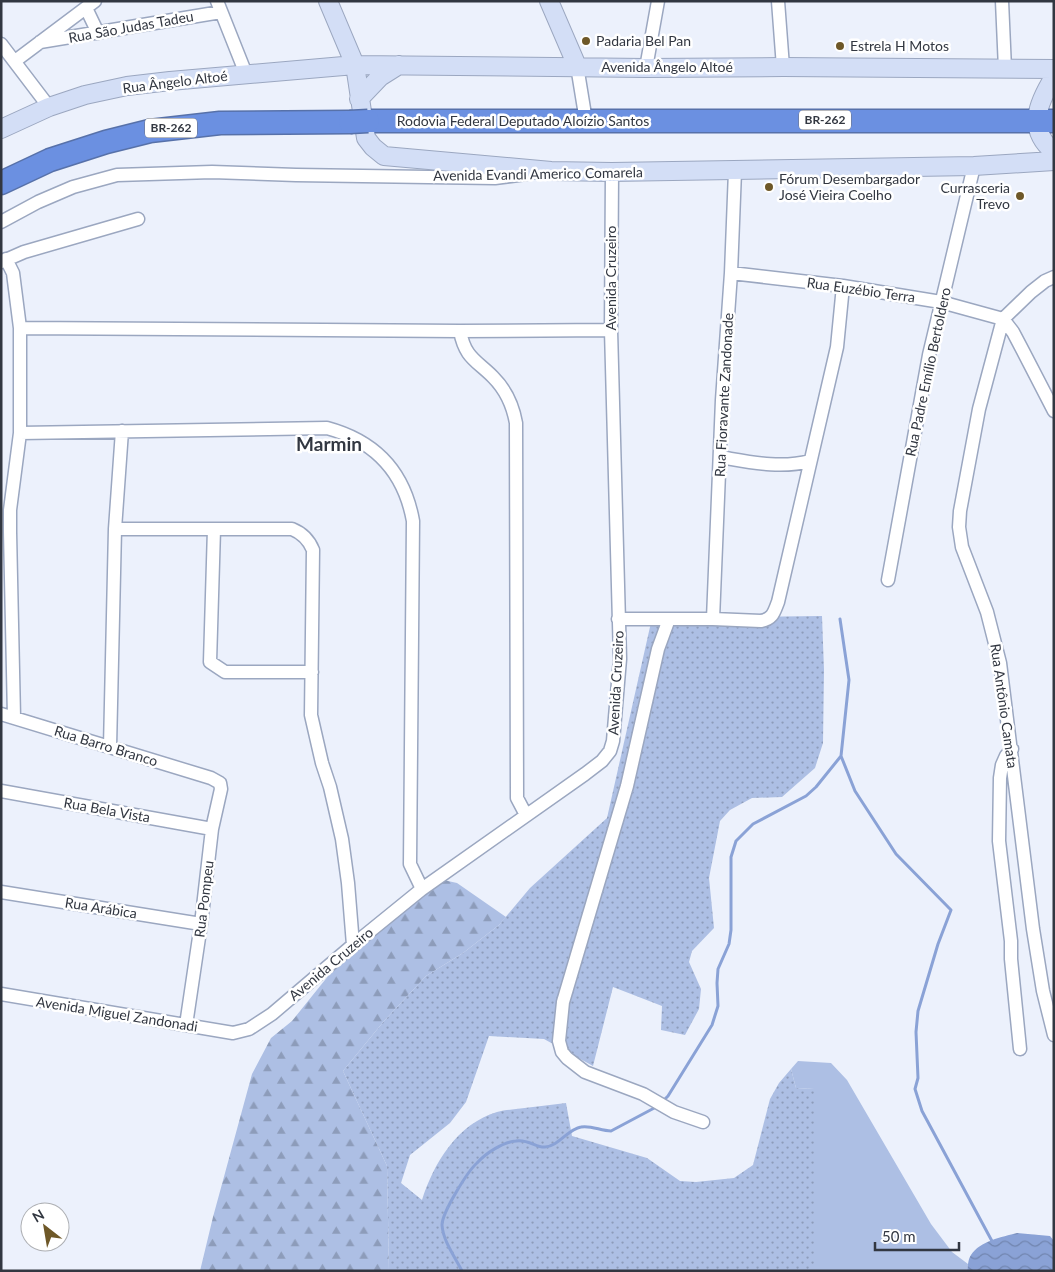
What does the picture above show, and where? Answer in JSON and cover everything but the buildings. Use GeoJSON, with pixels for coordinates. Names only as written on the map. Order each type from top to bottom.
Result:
{"type":"FeatureCollection","features":[{"type":"Feature","properties":{"kind":"highway","name":"Rodovia Federal Deputado Aloízio Santos"},"geometry":{"type":"LineString","coordinates":[[1,183],[50,160],[106,142],[150,131],[220,123],[362,127],[586,121],[1046,129]]}},
{"type":"Feature","properties":{"kind":"street"},"geometry":{"type":"LineString","coordinates":[[328,1],[355,64],[362,127],[373,147],[384,156],[551,171]]}},
{"type":"Feature","properties":{"kind":"street"},"geometry":{"type":"LineString","coordinates":[[549,1],[577,66],[586,121]]}},
{"type":"Feature","properties":{"kind":"street"},"geometry":{"type":"LineString","coordinates":[[646,68],[658,1]]}},
{"type":"Feature","properties":{"kind":"street"},"geometry":{"type":"LineString","coordinates":[[778,1],[784,67]]}},
{"type":"Feature","properties":{"kind":"street"},"geometry":{"type":"LineString","coordinates":[[1002,1],[1005,69]]}},
{"type":"Feature","properties":{"kind":"street"},"geometry":{"type":"LineString","coordinates":[[15,61],[91,5],[98,33]]}},
{"type":"Feature","properties":{"kind":"street"},"geometry":{"type":"LineString","coordinates":[[219,6],[246,74]]}},
{"type":"Feature","properties":{"kind":"street","name":"Rua São Judas Tadeu"},"geometry":{"type":"LineString","coordinates":[[40,42],[98,33],[219,6]]}},
{"type":"Feature","properties":{"kind":"street"},"geometry":{"type":"LineString","coordinates":[[1,44],[49,107]]}},
{"type":"Feature","properties":{"kind":"street","name":"Avenida Ângelo Altoé"},"geometry":{"type":"LineString","coordinates":[[355,64],[646,68],[1054,69]]}},
{"type":"Feature","properties":{"kind":"street","name":"Rua Ângelo Altoé"},"geometry":{"type":"LineString","coordinates":[[1,129],[49,107],[85,95],[127,86],[355,64]]}},
{"type":"Feature","properties":{"kind":"street"},"geometry":{"type":"LineString","coordinates":[[359,93],[380,76],[399,65]]}},
{"type":"Feature","properties":{"kind":"street"},"geometry":{"type":"LineString","coordinates":[[324,67],[340,75],[359,93]]}},
{"type":"Feature","properties":{"kind":"street"},"geometry":{"type":"LineString","coordinates":[[1054,77],[1049,92],[1040,104],[1046,129],[1046,145],[1054,152]]}},
{"type":"Feature","properties":{"kind":"street","name":"Avenida Evandi Americo Comarela"},"geometry":{"type":"LineString","coordinates":[[1,222],[38,202],[73,187],[117,175],[212,172],[495,178],[551,171],[735,171],[974,166],[1054,161]]}},
{"type":"Feature","properties":{"kind":"street","name":"Rua Padre Emílio Bertoldero"},"geometry":{"type":"LineString","coordinates":[[888,580],[922,388],[974,166]]}},
{"type":"Feature","properties":{"kind":"street","name":"Rua Fioravante Zandonade"},"geometry":{"type":"LineString","coordinates":[[713,619],[722,400],[731,273],[735,171]]}},
{"type":"Feature","properties":{"kind":"street","name":"Avenida Cruzeiro"},"geometry":{"type":"LineString","coordinates":[[233,1033],[249,1029],[272,1014],[352,945],[422,889],[602,761],[610,751],[616,719],[620,659],[611,330],[612,172]]}},
{"type":"Feature","properties":{"kind":"street"},"geometry":{"type":"LineString","coordinates":[[14,718],[10,517],[20,433],[20,328],[13,273],[4,261],[24,252],[138,219]]}},
{"type":"Feature","properties":{"kind":"street","name":"Rua Euzébio Terra"},"geometry":{"type":"LineString","coordinates":[[731,273],[843,286],[941,302],[1003,319]]}},
{"type":"Feature","properties":{"kind":"street"},"geometry":{"type":"LineString","coordinates":[[1054,277],[1030,292],[1003,319],[1024,351],[1054,411]]}},
{"type":"Feature","properties":{"kind":"street"},"geometry":{"type":"LineString","coordinates":[[618,619],[761,621],[768,620],[774,614],[837,347],[843,286]]}},
{"type":"Feature","properties":{"kind":"street","name":"Rua Antônio Camata"},"geometry":{"type":"LineString","coordinates":[[1003,319],[979,409],[960,511],[959,527],[962,547],[994,634],[1000,663],[1012,749],[1032,929],[1043,990],[1054,1035]]}},
{"type":"Feature","properties":{"kind":"street"},"geometry":{"type":"LineString","coordinates":[[20,328],[460,331],[611,330]]}},
{"type":"Feature","properties":{"kind":"street"},"geometry":{"type":"LineString","coordinates":[[460,331],[461,340],[468,355],[494,378],[507,395],[516,423],[517,798],[526,815]]}},
{"type":"Feature","properties":{"kind":"street"},"geometry":{"type":"LineString","coordinates":[[20,433],[326,428],[349,435],[379,454],[395,473],[407,496],[413,521],[410,864],[422,889]]}},
{"type":"Feature","properties":{"kind":"street"},"geometry":{"type":"LineString","coordinates":[[110,747],[115,529],[122,431]]}},
{"type":"Feature","properties":{"kind":"street"},"geometry":{"type":"LineString","coordinates":[[720,457],[762,464],[795,465],[810,461]]}},
{"type":"Feature","properties":{"kind":"street"},"geometry":{"type":"LineString","coordinates":[[795,465],[806,477]]}},
{"type":"Feature","properties":{"kind":"street"},"geometry":{"type":"LineString","coordinates":[[115,529],[292,529],[308,541],[313,550],[311,715],[342,838],[352,945]]}},
{"type":"Feature","properties":{"kind":"street"},"geometry":{"type":"LineString","coordinates":[[214,529],[210,662],[225,672],[312,672]]}},
{"type":"Feature","properties":{"kind":"street"},"geometry":{"type":"LineString","coordinates":[[669,619],[658,649],[627,786],[563,1002],[559,1041],[562,1052],[567,1058],[585,1072],[654,1100],[674,1112],[704,1122]]}},
{"type":"Feature","properties":{"kind":"street","name":"Rua Barro Branco"},"geometry":{"type":"LineString","coordinates":[[1,714],[211,778]]}},
{"type":"Feature","properties":{"kind":"street"},"geometry":{"type":"LineString","coordinates":[[1012,749],[1002,765],[1000,778],[999,841],[1011,941],[1020,1049]]}},
{"type":"Feature","properties":{"kind":"street","name":"Rua Pompeu"},"geometry":{"type":"LineString","coordinates":[[186,1025],[201,924],[212,829],[221,789],[220,783],[211,778]]}},
{"type":"Feature","properties":{"kind":"street","name":"Rua Bela Vista"},"geometry":{"type":"LineString","coordinates":[[1,791],[212,829]]}},
{"type":"Feature","properties":{"kind":"street","name":"Rua Arábica"},"geometry":{"type":"LineString","coordinates":[[1,892],[201,924]]}},
{"type":"Feature","properties":{"kind":"street","name":"Avenida Miguel Zandonadi"},"geometry":{"type":"LineString","coordinates":[[1,994],[233,1033]]}},
{"type":"Feature","properties":{"kind":"green space"},"geometry":{"type":"Polygon","coordinates":[[[822,616],[824,670],[823,743],[815,768],[782,797],[752,798],[730,810],[720,821],[709,878],[714,928],[692,951],[689,962],[701,989],[699,1009],[685,1035],[661,1030],[662,1006],[613,987],[593,1066],[544,1039],[489,1036],[466,1102],[450,1123],[410,1155],[401,1183],[422,1200],[440,1159],[459,1135],[470,1126],[499,1111],[566,1103],[572,1136],[647,1158],[680,1181],[696,1182],[734,1178],[753,1165],[770,1099],[779,1083],[791,1069],[796,1088],[814,1089],[814,1271],[389,1271],[387,1166],[343,1071],[384,1021],[426,976],[463,953],[499,925],[530,888],[607,818],[652,618],[822,616]]]}},
{"type":"Feature","properties":{"kind":"green space"},"geometry":{"type":"Polygon","coordinates":[[[439,879],[457,883],[506,917],[499,925],[463,953],[426,976],[384,1021],[343,1071],[387,1166],[389,1271],[200,1271],[252,1074],[271,1038],[292,1021],[341,960],[439,879]]]}},
{"type":"Feature","properties":{"kind":"green space"},"geometry":{"type":"Polygon","coordinates":[[[798,1061],[831,1063],[847,1080],[931,1224],[952,1252],[968,1264],[967,1271],[814,1271],[814,1089],[796,1088],[791,1069],[798,1061]]]}},
{"type":"Feature","properties":{"kind":"water"},"geometry":{"type":"Polygon","coordinates":[[[1017,1233],[1050,1236],[1054,1241],[1054,1271],[967,1271],[970,1257],[980,1246],[992,1240],[1017,1233]]]}},
{"type":"Feature","properties":{"kind":"waterway"},"geometry":{"type":"LineString","coordinates":[[840,619],[849,680],[841,756],[855,791],[896,854],[951,910],[938,944],[918,1011],[916,1032],[918,1078],[915,1089],[922,1111],[993,1243]]}},
{"type":"Feature","properties":{"kind":"waterway"},"geometry":{"type":"LineString","coordinates":[[663,1101],[712,1025],[718,1006],[718,969],[729,944],[731,930],[731,857],[736,841],[753,824],[806,796],[816,787],[841,756]]}},
{"type":"Feature","properties":{"kind":"waterway"},"geometry":{"type":"LineString","coordinates":[[462,1271],[445,1237],[442,1225],[443,1219],[450,1202],[462,1183],[485,1155],[500,1146],[516,1141],[524,1141],[542,1147],[550,1146],[576,1128],[581,1127],[611,1131],[658,1106]]}},
{"type":"Feature","properties":{"kind":"place","name":"Padaria Bel Pan"},"geometry":{"type":"Point","coordinates":[586,41]}},
{"type":"Feature","properties":{"kind":"place","name":"Estrela H Motos"},"geometry":{"type":"Point","coordinates":[840,46]}},
{"type":"Feature","properties":{"kind":"place","name":"Fórum Desembargador José Vieira Coelho"},"geometry":{"type":"Point","coordinates":[769,187]}},
{"type":"Feature","properties":{"kind":"place","name":"Currasceria Trevo"},"geometry":{"type":"Point","coordinates":[1020,196]}},
{"type":"Feature","properties":{"kind":"district","name":"Marmin"},"geometry":{"type":"Point","coordinates":[329,444]}}]}
